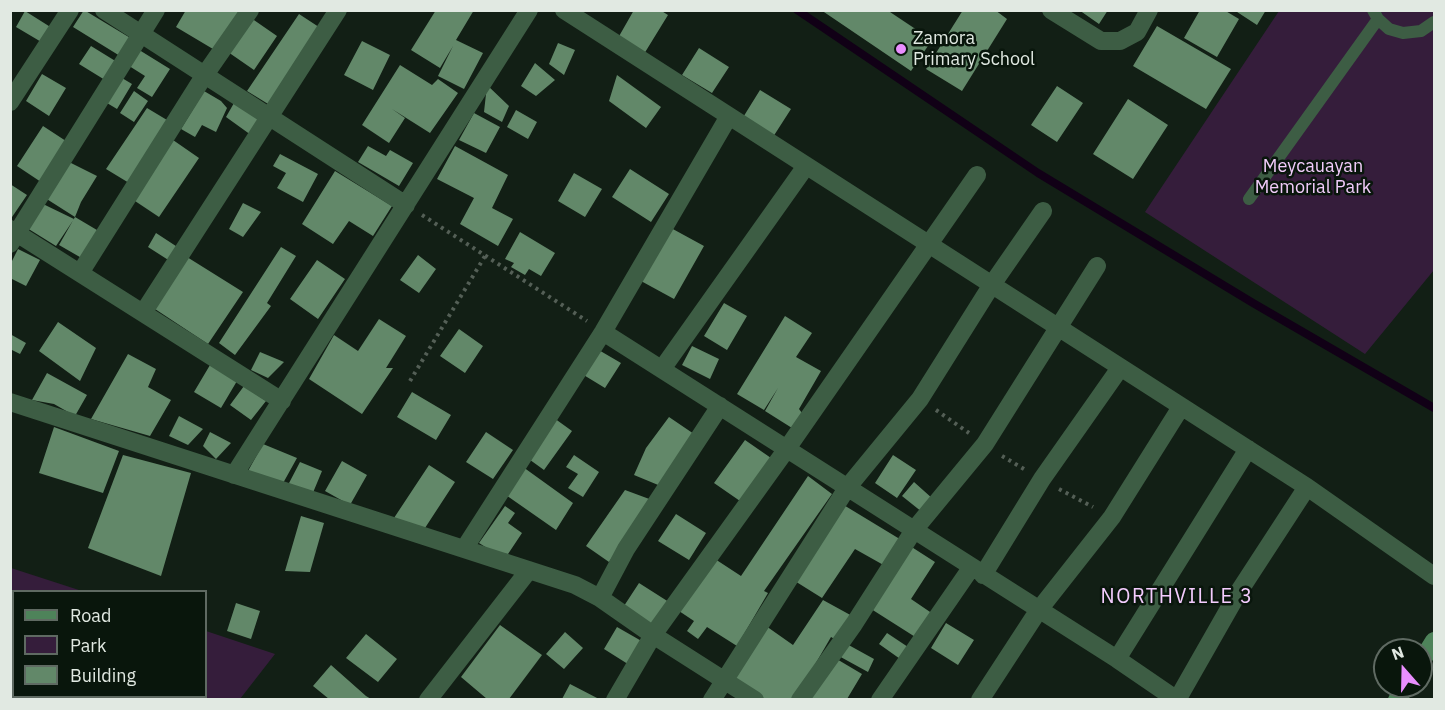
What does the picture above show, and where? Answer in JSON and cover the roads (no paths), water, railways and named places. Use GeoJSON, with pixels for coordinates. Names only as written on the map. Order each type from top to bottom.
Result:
{"type":"FeatureCollection","features":[{"type":"Feature","properties":{"kind":"street"},"geometry":{"type":"LineString","coordinates":[[10,102],[70,10]]}},
{"type":"Feature","properties":{"kind":"street"},"geometry":{"type":"LineString","coordinates":[[104,10],[406,205]]}},
{"type":"Feature","properties":{"kind":"street"},"geometry":{"type":"LineString","coordinates":[[156,10],[13,235],[80,273],[282,400]]}},
{"type":"Feature","properties":{"kind":"street"},"geometry":{"type":"LineString","coordinates":[[80,273],[204,76],[250,10]]}},
{"type":"Feature","properties":{"kind":"street"},"geometry":{"type":"LineString","coordinates":[[143,313],[338,10]]}},
{"type":"Feature","properties":{"kind":"street"},"geometry":{"type":"LineString","coordinates":[[234,475],[529,10]]}},
{"type":"Feature","properties":{"kind":"street"},"geometry":{"type":"LineString","coordinates":[[564,10],[1307,487],[1434,576]]}},
{"type":"Feature","properties":{"kind":"street"},"geometry":{"type":"LineString","coordinates":[[1051,10],[1101,41],[1120,41],[1137,32],[1149,10]]}},
{"type":"Feature","properties":{"kind":"street"},"geometry":{"type":"LineString","coordinates":[[464,549],[603,332],[729,116]]}},
{"type":"Feature","properties":{"kind":"street"},"geometry":{"type":"LineString","coordinates":[[663,369],[806,166]]}},
{"type":"Feature","properties":{"kind":"street"},"geometry":{"type":"LineString","coordinates":[[615,699],[653,635],[786,450],[926,243],[976,175]]}},
{"type":"Feature","properties":{"kind":"street"},"geometry":{"type":"LineString","coordinates":[[712,699],[847,488],[920,399],[991,286],[1044,211]]}},
{"type":"Feature","properties":{"kind":"street"},"geometry":{"type":"LineString","coordinates":[[800,699],[854,624],[914,530],[986,444],[1061,328],[1097,266]]}},
{"type":"Feature","properties":{"kind":"street"},"geometry":{"type":"LineString","coordinates":[[603,332],[1038,611],[1118,659],[1177,699],[1238,593],[1307,487]]}},
{"type":"Feature","properties":{"kind":"street"},"geometry":{"type":"LineString","coordinates":[[880,699],[977,571],[1120,368]]}},
{"type":"Feature","properties":{"kind":"street"},"geometry":{"type":"LineString","coordinates":[[10,402],[575,585],[600,598],[653,635],[755,699]]}},
{"type":"Feature","properties":{"kind":"street"},"geometry":{"type":"LineString","coordinates":[[600,598],[626,549],[720,406]]}},
{"type":"Feature","properties":{"kind":"street"},"geometry":{"type":"LineString","coordinates":[[980,699],[1038,611],[1112,517],[1181,407]]}},
{"type":"Feature","properties":{"kind":"street"},"geometry":{"type":"LineString","coordinates":[[1118,659],[1248,449]]}},
{"type":"Feature","properties":{"kind":"street"},"geometry":{"type":"LineString","coordinates":[[428,699],[529,570]]}},
{"type":"Feature","properties":{"kind":"lane"},"geometry":{"type":"LineString","coordinates":[[1249,199],[1376,15],[1389,29],[1403,33],[1421,31],[1434,22]]}},
{"type":"Feature","properties":{"kind":"waterway"},"geometry":{"type":"LineString","coordinates":[[797,10],[1038,173],[1253,303],[1434,408]]}},
{"type":"Feature","properties":{"kind":"place","name":"Zamora Primary School"},"geometry":{"type":"Point","coordinates":[901,49]}},
{"type":"Feature","properties":{"kind":"district","name":"NORTHVILLE 3"},"geometry":{"type":"Point","coordinates":[1177,597]}},
{"type":"Feature","properties":{"kind":"park label","name":"Meycauayan Memorial Park"},"geometry":{"type":"Point","coordinates":[1313,177]}}]}
